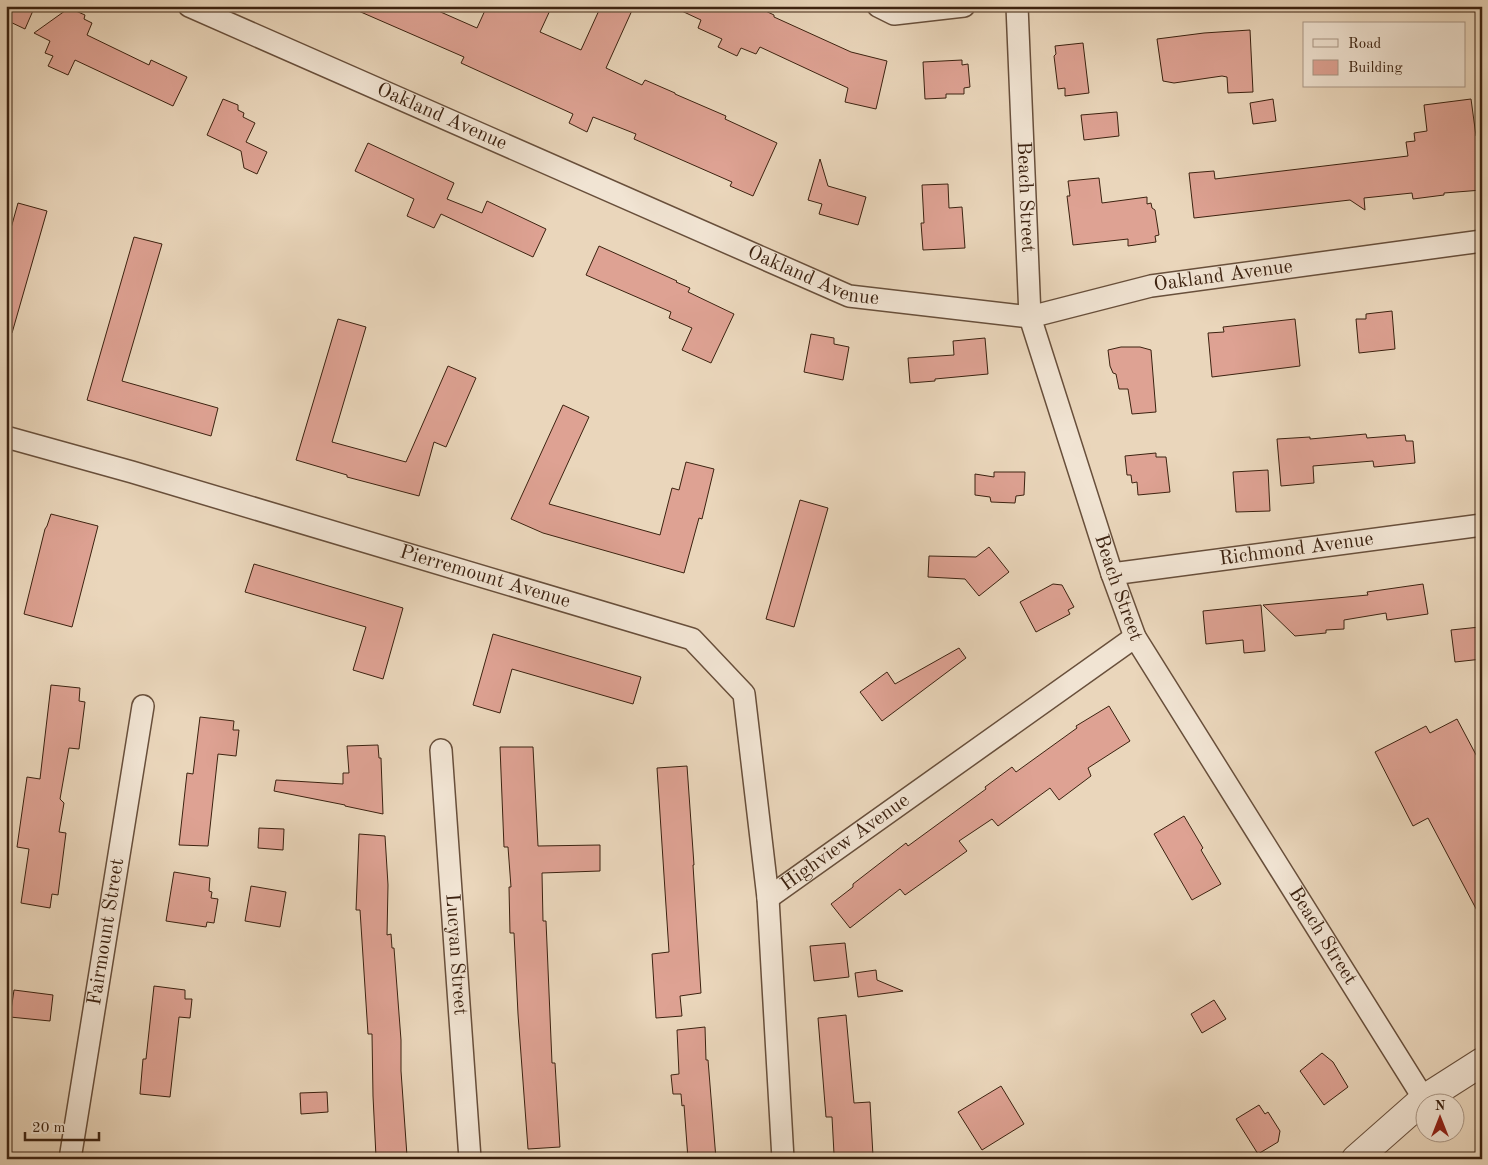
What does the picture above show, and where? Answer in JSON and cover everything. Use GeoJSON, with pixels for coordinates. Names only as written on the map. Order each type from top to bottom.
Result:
{"type":"FeatureCollection","features":[{"type":"Feature","properties":{"kind":"street","name":"Oakland Avenue"},"geometry":{"type":"LineString","coordinates":[[189,6],[849,296],[1030,317],[1151,286],[1482,241]]}},
{"type":"Feature","properties":{"kind":"street"},"geometry":{"type":"LineString","coordinates":[[878,6],[894,14],[964,6]]}},
{"type":"Feature","properties":{"kind":"street","name":"Beach Street"},"geometry":{"type":"LineString","coordinates":[[1017,6],[1030,317],[1112,574],[1135,636],[1420,1092]]}},
{"type":"Feature","properties":{"kind":"street","name":"Pierremount Avenue"},"geometry":{"type":"LineString","coordinates":[[6,437],[132,472],[692,639],[744,694],[768,898]]}},
{"type":"Feature","properties":{"kind":"street","name":"Richmond Avenue"},"geometry":{"type":"LineString","coordinates":[[1112,574],[1482,525]]}},
{"type":"Feature","properties":{"kind":"street","name":"Highview Avenue"},"geometry":{"type":"LineString","coordinates":[[783,1159],[768,898],[1135,636]]}},
{"type":"Feature","properties":{"kind":"street","name":"Fairmount Street"},"geometry":{"type":"LineString","coordinates":[[70,1159],[143,706]]}},
{"type":"Feature","properties":{"kind":"street","name":"Lucyan Street"},"geometry":{"type":"LineString","coordinates":[[441,750],[470,1159]]}},
{"type":"Feature","properties":{"kind":"street"},"geometry":{"type":"LineString","coordinates":[[1435,1092],[1482,1062]]}},
{"type":"Feature","properties":{"kind":"street"},"geometry":{"type":"LineString","coordinates":[[1356,1159],[1416,1106]]}},
{"type":"Feature","properties":{"kind":"building"},"geometry":{"type":"Polygon","coordinates":[[[6,6],[35,6],[25,29],[6,20],[6,6]]]}},
{"type":"Feature","properties":{"kind":"building"},"geometry":{"type":"Polygon","coordinates":[[[347,6],[427,6],[477,28],[487,6],[552,6],[540,32],[581,50],[601,6],[634,6],[606,68],[642,85],[645,80],[675,93],[726,116],[725,119],[777,143],[753,196],[730,186],[732,182],[634,139],[636,134],[593,117],[587,132],[569,123],[573,114],[461,63],[464,57],[347,6]]]}},
{"type":"Feature","properties":{"kind":"building"},"geometry":{"type":"Polygon","coordinates":[[[671,6],[755,6],[774,15],[774,17],[851,52],[887,61],[876,109],[845,102],[848,88],[760,47],[756,54],[741,48],[737,56],[718,47],[722,39],[698,28],[701,20],[671,6]]]}},
{"type":"Feature","properties":{"kind":"building"},"geometry":{"type":"Polygon","coordinates":[[[69,8],[85,15],[84,19],[92,23],[87,35],[149,65],[151,60],[187,77],[173,106],[75,60],[68,75],[48,66],[53,56],[45,53],[50,41],[34,33],[69,8]]]}},
{"type":"Feature","properties":{"kind":"building"},"geometry":{"type":"Polygon","coordinates":[[[1250,30],[1253,92],[1228,93],[1227,77],[1222,76],[1174,83],[1163,81],[1157,39],[1250,30]]]}},
{"type":"Feature","properties":{"kind":"building"},"geometry":{"type":"Polygon","coordinates":[[[1083,43],[1089,93],[1065,96],[1065,88],[1058,89],[1054,56],[1056,54],[1055,46],[1083,43]]]}},
{"type":"Feature","properties":{"kind":"building"},"geometry":{"type":"Polygon","coordinates":[[[962,60],[962,65],[968,64],[970,87],[964,88],[964,94],[946,94],[946,98],[925,99],[923,62],[962,60]]]}},
{"type":"Feature","properties":{"kind":"building"},"geometry":{"type":"Polygon","coordinates":[[[223,99],[238,105],[238,110],[244,113],[243,117],[255,123],[246,142],[267,152],[257,174],[244,168],[241,151],[207,135],[223,99]]]}},
{"type":"Feature","properties":{"kind":"building"},"geometry":{"type":"Polygon","coordinates":[[[1273,99],[1276,121],[1253,124],[1250,103],[1273,99]]]}},
{"type":"Feature","properties":{"kind":"building"},"geometry":{"type":"Polygon","coordinates":[[[1471,99],[1476,136],[1482,136],[1482,190],[1444,193],[1444,195],[1413,199],[1412,193],[1364,198],[1365,210],[1350,200],[1194,218],[1189,173],[1214,171],[1215,179],[1408,156],[1406,142],[1415,141],[1414,133],[1427,131],[1424,105],[1471,99]]]}},
{"type":"Feature","properties":{"kind":"building"},"geometry":{"type":"Polygon","coordinates":[[[1117,112],[1119,136],[1084,140],[1081,115],[1117,112]]]}},
{"type":"Feature","properties":{"kind":"building"},"geometry":{"type":"Polygon","coordinates":[[[368,143],[454,183],[447,199],[482,213],[487,201],[546,229],[533,257],[441,214],[434,228],[407,216],[414,199],[355,171],[368,143]]]}},
{"type":"Feature","properties":{"kind":"building"},"geometry":{"type":"Polygon","coordinates":[[[820,159],[828,186],[866,197],[858,225],[819,214],[822,204],[808,200],[820,159]]]}},
{"type":"Feature","properties":{"kind":"building"},"geometry":{"type":"Polygon","coordinates":[[[1099,178],[1102,203],[1147,197],[1147,204],[1151,203],[1152,208],[1155,210],[1159,235],[1155,236],[1156,242],[1128,246],[1128,239],[1073,245],[1067,196],[1070,196],[1068,181],[1099,178]]]}},
{"type":"Feature","properties":{"kind":"building"},"geometry":{"type":"Polygon","coordinates":[[[948,184],[949,208],[962,207],[965,248],[923,250],[921,223],[924,223],[922,185],[948,184]]]}},
{"type":"Feature","properties":{"kind":"building"},"geometry":{"type":"Polygon","coordinates":[[[18,203],[47,211],[12,333],[6,333],[6,246],[18,203]]]}},
{"type":"Feature","properties":{"kind":"building"},"geometry":{"type":"Polygon","coordinates":[[[134,237],[162,244],[122,381],[218,408],[211,436],[87,400],[134,237]]]}},
{"type":"Feature","properties":{"kind":"building"},"geometry":{"type":"Polygon","coordinates":[[[599,246],[677,281],[690,288],[688,292],[734,314],[711,363],[682,350],[692,328],[669,318],[671,312],[586,275],[599,246]]]}},
{"type":"Feature","properties":{"kind":"building"},"geometry":{"type":"Polygon","coordinates":[[[1392,311],[1395,349],[1359,353],[1356,319],[1366,319],[1366,314],[1392,311]]]}},
{"type":"Feature","properties":{"kind":"building"},"geometry":{"type":"Polygon","coordinates":[[[338,319],[366,327],[332,442],[406,462],[448,366],[476,378],[446,447],[434,442],[419,496],[347,477],[347,475],[296,460],[338,319]]]}},
{"type":"Feature","properties":{"kind":"building"},"geometry":{"type":"Polygon","coordinates":[[[1295,319],[1300,366],[1212,377],[1208,333],[1224,332],[1223,327],[1295,319]]]}},
{"type":"Feature","properties":{"kind":"building"},"geometry":{"type":"Polygon","coordinates":[[[811,334],[834,338],[834,344],[849,347],[843,380],[804,372],[811,334]]]}},
{"type":"Feature","properties":{"kind":"building"},"geometry":{"type":"Polygon","coordinates":[[[985,338],[988,374],[910,383],[908,358],[954,355],[953,341],[985,338]]]}},
{"type":"Feature","properties":{"kind":"building"},"geometry":{"type":"Polygon","coordinates":[[[1121,347],[1140,347],[1151,350],[1156,412],[1132,414],[1128,389],[1119,389],[1116,374],[1113,373],[1110,366],[1108,350],[1121,347]]]}},
{"type":"Feature","properties":{"kind":"building"},"geometry":{"type":"Polygon","coordinates":[[[563,405],[589,417],[549,504],[660,535],[672,488],[679,490],[686,462],[714,469],[702,519],[699,518],[684,573],[543,533],[511,519],[563,405]]]}},
{"type":"Feature","properties":{"kind":"building"},"geometry":{"type":"Polygon","coordinates":[[[1366,434],[1367,438],[1405,435],[1406,441],[1413,441],[1415,463],[1374,467],[1373,461],[1313,466],[1314,483],[1281,486],[1277,439],[1310,437],[1310,439],[1366,434]]]}},
{"type":"Feature","properties":{"kind":"building"},"geometry":{"type":"Polygon","coordinates":[[[1156,453],[1156,457],[1166,457],[1170,492],[1138,495],[1137,482],[1132,483],[1131,475],[1127,475],[1125,456],[1156,453]]]}},
{"type":"Feature","properties":{"kind":"building"},"geometry":{"type":"Polygon","coordinates":[[[1268,470],[1270,511],[1236,512],[1233,472],[1268,470]]]}},
{"type":"Feature","properties":{"kind":"building"},"geometry":{"type":"Polygon","coordinates":[[[994,472],[1025,472],[1024,495],[1016,496],[1015,503],[991,502],[990,497],[975,495],[975,474],[994,477],[994,472]]]}},
{"type":"Feature","properties":{"kind":"building"},"geometry":{"type":"Polygon","coordinates":[[[800,500],[828,508],[794,627],[766,619],[800,500]]]}},
{"type":"Feature","properties":{"kind":"building"},"geometry":{"type":"Polygon","coordinates":[[[51,514],[98,526],[72,627],[24,614],[45,529],[51,514]]]}},
{"type":"Feature","properties":{"kind":"building"},"geometry":{"type":"Polygon","coordinates":[[[989,547],[1009,572],[979,596],[965,579],[928,577],[929,556],[976,557],[989,547]]]}},
{"type":"Feature","properties":{"kind":"building"},"geometry":{"type":"Polygon","coordinates":[[[254,564],[403,608],[383,679],[353,670],[366,627],[245,592],[254,564]]]}},
{"type":"Feature","properties":{"kind":"building"},"geometry":{"type":"Polygon","coordinates":[[[1053,584],[1062,585],[1074,607],[1068,610],[1070,614],[1036,632],[1020,602],[1053,584]]]}},
{"type":"Feature","properties":{"kind":"building"},"geometry":{"type":"Polygon","coordinates":[[[1423,584],[1428,614],[1387,620],[1386,613],[1344,620],[1344,629],[1326,630],[1326,633],[1295,636],[1263,605],[1368,595],[1367,592],[1423,584]]]}},
{"type":"Feature","properties":{"kind":"building"},"geometry":{"type":"Polygon","coordinates":[[[1261,605],[1265,651],[1244,653],[1243,640],[1206,644],[1203,611],[1261,605]]]}},
{"type":"Feature","properties":{"kind":"building"},"geometry":{"type":"Polygon","coordinates":[[[1480,627],[1482,659],[1455,662],[1451,630],[1480,627]]]}},
{"type":"Feature","properties":{"kind":"building"},"geometry":{"type":"Polygon","coordinates":[[[493,634],[641,677],[633,704],[512,669],[500,713],[473,705],[493,634]]]}},
{"type":"Feature","properties":{"kind":"building"},"geometry":{"type":"Polygon","coordinates":[[[959,648],[966,658],[882,721],[860,692],[887,672],[895,684],[959,648]]]}},
{"type":"Feature","properties":{"kind":"building"},"geometry":{"type":"Polygon","coordinates":[[[51,685],[80,688],[79,701],[85,702],[79,749],[69,748],[60,799],[64,803],[59,832],[66,833],[58,895],[52,894],[50,908],[21,903],[29,849],[17,847],[27,777],[40,779],[51,685]]]}},
{"type":"Feature","properties":{"kind":"building"},"geometry":{"type":"Polygon","coordinates":[[[1109,706],[1130,741],[1088,768],[1091,776],[1059,800],[1050,788],[998,826],[992,819],[959,841],[967,851],[905,895],[900,889],[850,928],[831,904],[853,887],[853,884],[906,843],[908,846],[986,789],[985,787],[1012,767],[1016,772],[1077,728],[1076,726],[1109,706]]]}},
{"type":"Feature","properties":{"kind":"building"},"geometry":{"type":"Polygon","coordinates":[[[200,717],[234,721],[233,730],[239,730],[236,756],[218,754],[208,846],[179,845],[187,773],[193,774],[200,717]]]}},
{"type":"Feature","properties":{"kind":"building"},"geometry":{"type":"Polygon","coordinates":[[[1457,719],[1482,766],[1482,920],[1428,818],[1413,826],[1375,752],[1426,726],[1430,733],[1457,719]]]}},
{"type":"Feature","properties":{"kind":"building"},"geometry":{"type":"Polygon","coordinates":[[[378,745],[379,758],[381,758],[383,814],[274,791],[276,780],[343,784],[343,773],[349,773],[347,746],[378,745]]]}},
{"type":"Feature","properties":{"kind":"building"},"geometry":{"type":"Polygon","coordinates":[[[500,747],[533,747],[538,846],[600,845],[600,871],[542,873],[543,921],[546,921],[552,1063],[555,1063],[560,1147],[528,1149],[514,933],[510,933],[509,887],[511,887],[508,847],[504,847],[500,747]]]}},
{"type":"Feature","properties":{"kind":"building"},"geometry":{"type":"Polygon","coordinates":[[[687,766],[701,993],[680,996],[682,1016],[656,1018],[652,954],[669,952],[657,768],[687,766]]]}},
{"type":"Feature","properties":{"kind":"building"},"geometry":{"type":"Polygon","coordinates":[[[1184,816],[1221,884],[1192,900],[1154,834],[1184,816]]]}},
{"type":"Feature","properties":{"kind":"building"},"geometry":{"type":"Polygon","coordinates":[[[259,828],[284,829],[283,850],[258,848],[259,828]]]}},
{"type":"Feature","properties":{"kind":"building"},"geometry":{"type":"Polygon","coordinates":[[[359,834],[385,836],[388,885],[387,935],[391,934],[392,948],[394,948],[407,1156],[376,1157],[372,1034],[368,1034],[360,910],[356,910],[359,834]]]}},
{"type":"Feature","properties":{"kind":"building"},"geometry":{"type":"Polygon","coordinates":[[[174,872],[210,878],[209,891],[212,892],[211,898],[218,899],[214,923],[207,922],[206,927],[166,921],[174,872]]]}},
{"type":"Feature","properties":{"kind":"building"},"geometry":{"type":"Polygon","coordinates":[[[251,886],[286,892],[280,927],[245,921],[251,886]]]}},
{"type":"Feature","properties":{"kind":"building"},"geometry":{"type":"Polygon","coordinates":[[[845,943],[849,977],[814,981],[810,946],[845,943]]]}},
{"type":"Feature","properties":{"kind":"building"},"geometry":{"type":"Polygon","coordinates":[[[876,970],[877,980],[903,991],[858,997],[855,973],[876,970]]]}},
{"type":"Feature","properties":{"kind":"building"},"geometry":{"type":"Polygon","coordinates":[[[154,986],[185,990],[185,999],[192,999],[190,1018],[179,1017],[170,1097],[140,1094],[143,1059],[146,1059],[154,986]]]}},
{"type":"Feature","properties":{"kind":"building"},"geometry":{"type":"Polygon","coordinates":[[[14,990],[53,995],[50,1021],[10,1017],[14,990]]]}},
{"type":"Feature","properties":{"kind":"building"},"geometry":{"type":"Polygon","coordinates":[[[1214,1000],[1226,1019],[1202,1033],[1191,1014],[1214,1000]]]}},
{"type":"Feature","properties":{"kind":"building"},"geometry":{"type":"Polygon","coordinates":[[[846,1015],[854,1103],[870,1102],[873,1156],[864,1156],[864,1159],[836,1159],[836,1154],[834,1154],[832,1117],[826,1117],[818,1018],[846,1015]]]}},
{"type":"Feature","properties":{"kind":"building"},"geometry":{"type":"Polygon","coordinates":[[[705,1027],[706,1060],[708,1060],[716,1159],[688,1159],[684,1105],[682,1106],[681,1094],[673,1094],[671,1075],[679,1074],[677,1030],[705,1027]]]}},
{"type":"Feature","properties":{"kind":"building"},"geometry":{"type":"Polygon","coordinates":[[[1322,1053],[1333,1062],[1348,1087],[1324,1105],[1300,1071],[1322,1053]]]}},
{"type":"Feature","properties":{"kind":"building"},"geometry":{"type":"Polygon","coordinates":[[[1001,1086],[1024,1124],[982,1150],[958,1112],[1001,1086]]]}},
{"type":"Feature","properties":{"kind":"building"},"geometry":{"type":"Polygon","coordinates":[[[327,1092],[328,1112],[301,1114],[300,1093],[327,1092]]]}},
{"type":"Feature","properties":{"kind":"building"},"geometry":{"type":"Polygon","coordinates":[[[1259,1105],[1265,1114],[1268,1112],[1280,1131],[1278,1142],[1258,1154],[1236,1119],[1259,1105]]]}}]}
